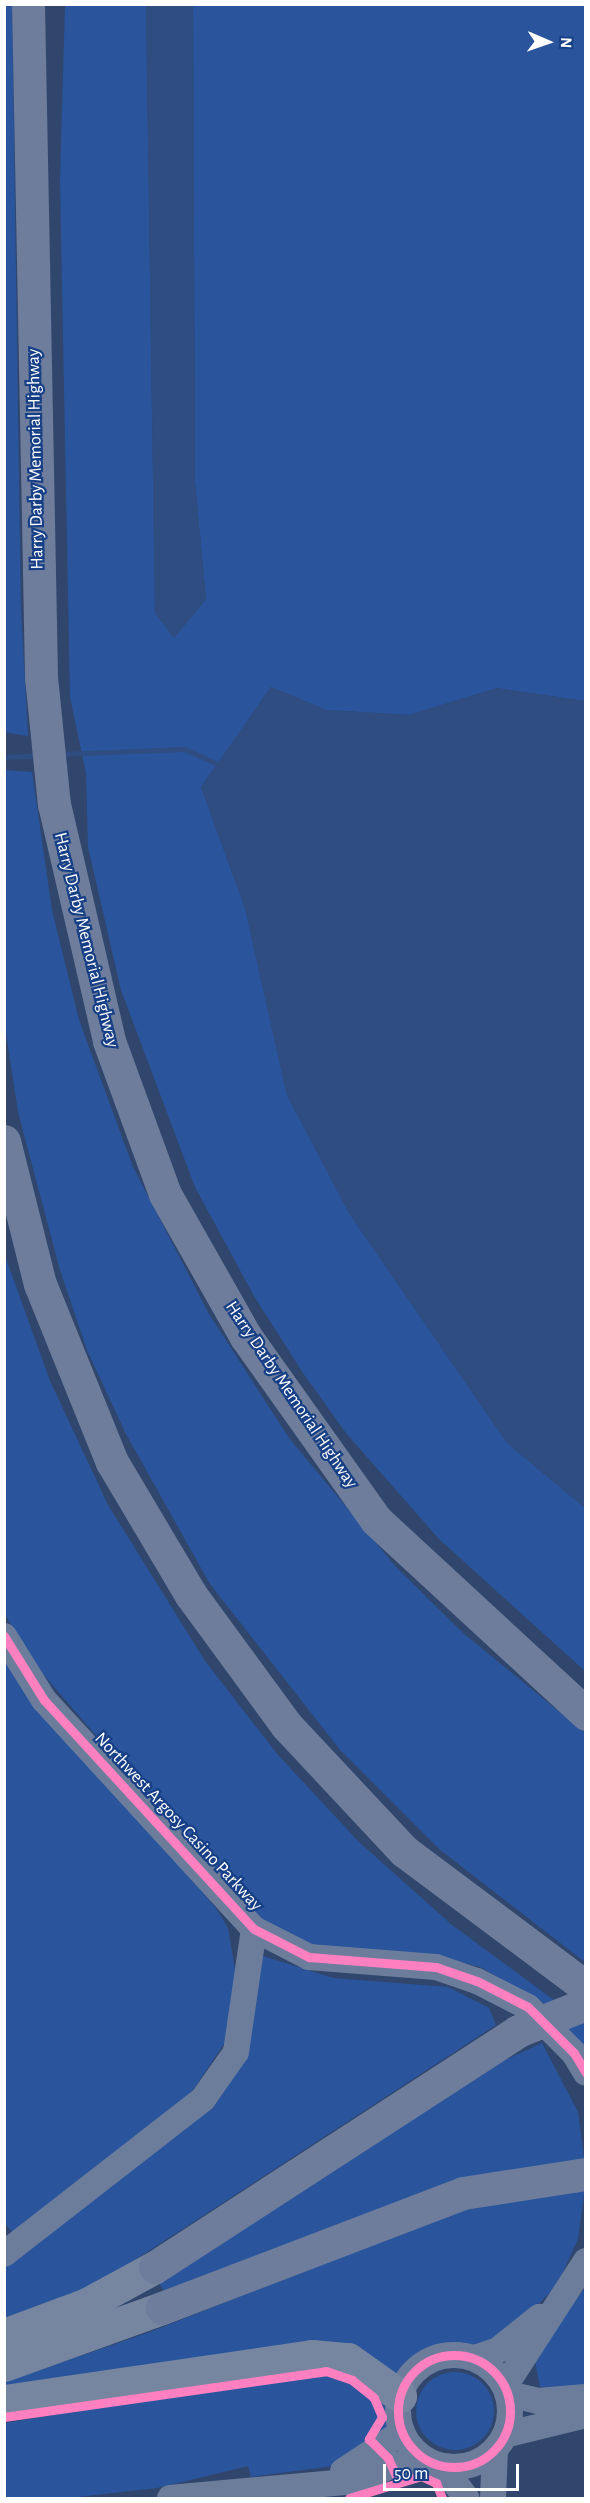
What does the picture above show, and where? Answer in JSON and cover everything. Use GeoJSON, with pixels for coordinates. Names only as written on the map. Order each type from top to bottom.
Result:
{"type":"FeatureCollection","features":[{"type":"Feature","properties":{"kind":"highway","name":"Harry Darby Memorial Highway"},"geometry":{"type":"LineString","coordinates":[[28,4],[41,677],[54,804],[109,1041],[165,1194],[246,1337],[376,1520],[585,1714]]}},
{"type":"Feature","properties":{"kind":"highway"},"geometry":{"type":"LineString","coordinates":[[4,1140],[40,1284],[112,1462],[190,1595],[287,1726],[404,1851],[585,1987]]}},
{"type":"Feature","properties":{"kind":"highway"},"geometry":{"type":"LineString","coordinates":[[155,2267],[518,2031],[585,2004]]}},
{"type":"Feature","properties":{"kind":"highway"},"geometry":{"type":"LineString","coordinates":[[162,2308],[463,2193],[581,2174]]}},
{"type":"Feature","properties":{"kind":"main road"},"geometry":{"type":"LineString","coordinates":[[4,2335],[87,2304],[155,2267]]}},
{"type":"Feature","properties":{"kind":"main road"},"geometry":{"type":"LineString","coordinates":[[4,2365],[162,2308]]}},
{"type":"Feature","properties":{"kind":"main road"},"geometry":{"type":"LineString","coordinates":[[4,2401],[312,2356],[348,2359],[400,2396]]}},
{"type":"Feature","properties":{"kind":"street","name":"Northwest Argosy Casino Parkway"},"geometry":{"type":"LineString","coordinates":[[4,1636],[44,1700],[254,1929],[309,1957],[436,1967],[477,1980],[528,2007],[574,2054],[585,2073]]}},
{"type":"Feature","properties":{"kind":"street"},"geometry":{"type":"LineString","coordinates":[[4,2254],[203,2099],[236,2052],[254,1929]]}},
{"type":"Feature","properties":{"kind":"street"},"geometry":{"type":"LineString","coordinates":[[493,2499],[507,2390],[564,2300],[585,2261]]}},
{"type":"Feature","properties":{"kind":"street"},"geometry":{"type":"LineString","coordinates":[[466,2499],[402,2432],[400,2396],[421,2366],[437,2357],[474,2358],[498,2350],[564,2300]]}},
{"type":"Feature","properties":{"kind":"street"},"geometry":{"type":"LineString","coordinates":[[474,2358],[507,2390],[538,2401],[585,2397]]}},
{"type":"Feature","properties":{"kind":"street"},"geometry":{"type":"LineString","coordinates":[[170,2499],[358,2481],[393,2465],[479,2462],[500,2443],[585,2415]]}},
{"type":"Feature","properties":{"kind":"street"},"geometry":{"type":"LineString","coordinates":[[326,2484],[402,2432]]}},
{"type":"Feature","properties":{"kind":"shaded area"},"geometry":{"type":"Polygon","coordinates":[[[4,5],[12,5],[21,610],[28,736],[4,732],[4,5]]]}},
{"type":"Feature","properties":{"kind":"shaded area"},"geometry":{"type":"Polygon","coordinates":[[[65,5],[146,5],[155,613],[174,638],[206,599],[195,483],[193,5],[585,5],[585,701],[497,688],[409,715],[326,710],[271,687],[201,787],[245,908],[287,1095],[349,1213],[507,1443],[585,1508],[585,1671],[439,1539],[346,1433],[303,1373],[254,1296],[195,1187],[121,990],[88,847],[86,773],[70,697],[60,181],[65,5]]]}},
{"type":"Feature","properties":{"kind":"shaded area"},"geometry":{"type":"Polygon","coordinates":[[[146,5],[193,5],[195,483],[206,599],[174,638],[155,613],[146,5]]]}},
{"type":"Feature","properties":{"kind":"shaded area"},"geometry":{"type":"Polygon","coordinates":[[[271,687],[326,710],[409,715],[497,688],[585,701],[585,1508],[507,1443],[349,1213],[287,1095],[245,908],[201,787],[271,687]]]}},
{"type":"Feature","properties":{"kind":"shaded area"},"geometry":{"type":"Polygon","coordinates":[[[4,770],[32,772],[52,910],[79,1020],[133,1167],[209,1314],[289,1438],[396,1567],[462,1632],[585,1733],[585,1962],[439,1849],[341,1751],[210,1584],[126,1434],[87,1350],[60,1270],[18,1112],[5,1026],[4,770]]]}},
{"type":"Feature","properties":{"kind":"shaded area"},"geometry":{"type":"Polygon","coordinates":[[[4,1253],[50,1381],[108,1505],[205,1661],[278,1755],[359,1842],[452,1925],[585,2023],[585,2051],[543,2003],[480,1967],[436,1956],[313,1949],[274,1930],[230,1890],[42,1673],[5,1615],[4,1253]]]}},
{"type":"Feature","properties":{"kind":"shaded area"},"geometry":{"type":"Polygon","coordinates":[[[4,1662],[216,1908],[228,1928],[235,1970],[230,2035],[187,2099],[15,2235],[4,2223],[4,1662]]]}},
{"type":"Feature","properties":{"kind":"shaded area"},"geometry":{"type":"Polygon","coordinates":[[[263,1956],[333,1978],[448,1987],[489,2008],[496,2025],[98,2284],[5,2323],[5,2267],[204,2112],[263,1956]]]}},
{"type":"Feature","properties":{"kind":"shaded area"},"geometry":{"type":"Polygon","coordinates":[[[542,2043],[578,2112],[585,2166],[168,2298],[158,2281],[490,2067],[542,2043]]]}},
{"type":"Feature","properties":{"kind":"shaded area"},"geometry":{"type":"Polygon","coordinates":[[[585,2187],[578,2239],[556,2287],[504,2336],[470,2347],[432,2349],[395,2382],[376,2367],[5,2397],[5,2382],[150,2332],[473,2205],[585,2187]]]}},
{"type":"Feature","properties":{"kind":"shaded area"},"geometry":{"type":"Polygon","coordinates":[[[585,2288],[585,2386],[540,2387],[534,2356],[585,2288]]]}},
{"type":"Feature","properties":{"kind":"shaded area"},"geometry":{"type":"Polygon","coordinates":[[[331,2363],[380,2394],[389,2417],[387,2429],[340,2465],[251,2477],[248,2466],[157,2488],[69,2498],[5,2498],[5,2423],[274,2379],[284,2367],[331,2363]]]}},
{"type":"Feature","properties":{"kind":"shaded area"},"geometry":{"type":"Polygon","coordinates":[[[455,2372],[470,2375],[482,2384],[491,2396],[494,2411],[491,2426],[482,2438],[470,2447],[455,2450],[440,2447],[428,2438],[419,2426],[416,2411],[419,2396],[428,2384],[440,2375],[455,2372]]]}},
{"type":"Feature","properties":{"kind":"waterway"},"geometry":{"type":"LineString","coordinates":[[60,754],[184,749],[217,764]]}},
{"type":"Feature","properties":{"kind":"waterway"},"geometry":{"type":"LineString","coordinates":[[4,757],[39,755]]}},
{"type":"Feature","properties":{"kind":"cycle path"},"geometry":{"type":"LineString","coordinates":[[4,1636],[44,1700],[254,1929],[309,1957],[436,1967],[477,1981],[528,2007],[574,2053],[586,2073]]}},
{"type":"Feature","properties":{"kind":"cycle path"},"geometry":{"type":"LineString","coordinates":[[454,2355],[475,2359],[494,2371],[506,2390],[510,2411],[506,2432],[494,2451],[475,2463],[454,2467],[433,2463],[414,2451],[402,2432],[398,2411],[402,2390],[414,2371],[433,2359],[454,2355]]}},
{"type":"Feature","properties":{"kind":"cycle path"},"geometry":{"type":"LineString","coordinates":[[4,2417],[326,2371],[352,2380],[374,2398],[382,2417],[369,2439],[388,2458],[398,2480]]}},
{"type":"Feature","properties":{"kind":"cycle path"},"geometry":{"type":"LineString","coordinates":[[349,2498],[421,2476],[436,2483],[442,2498]]}}]}
